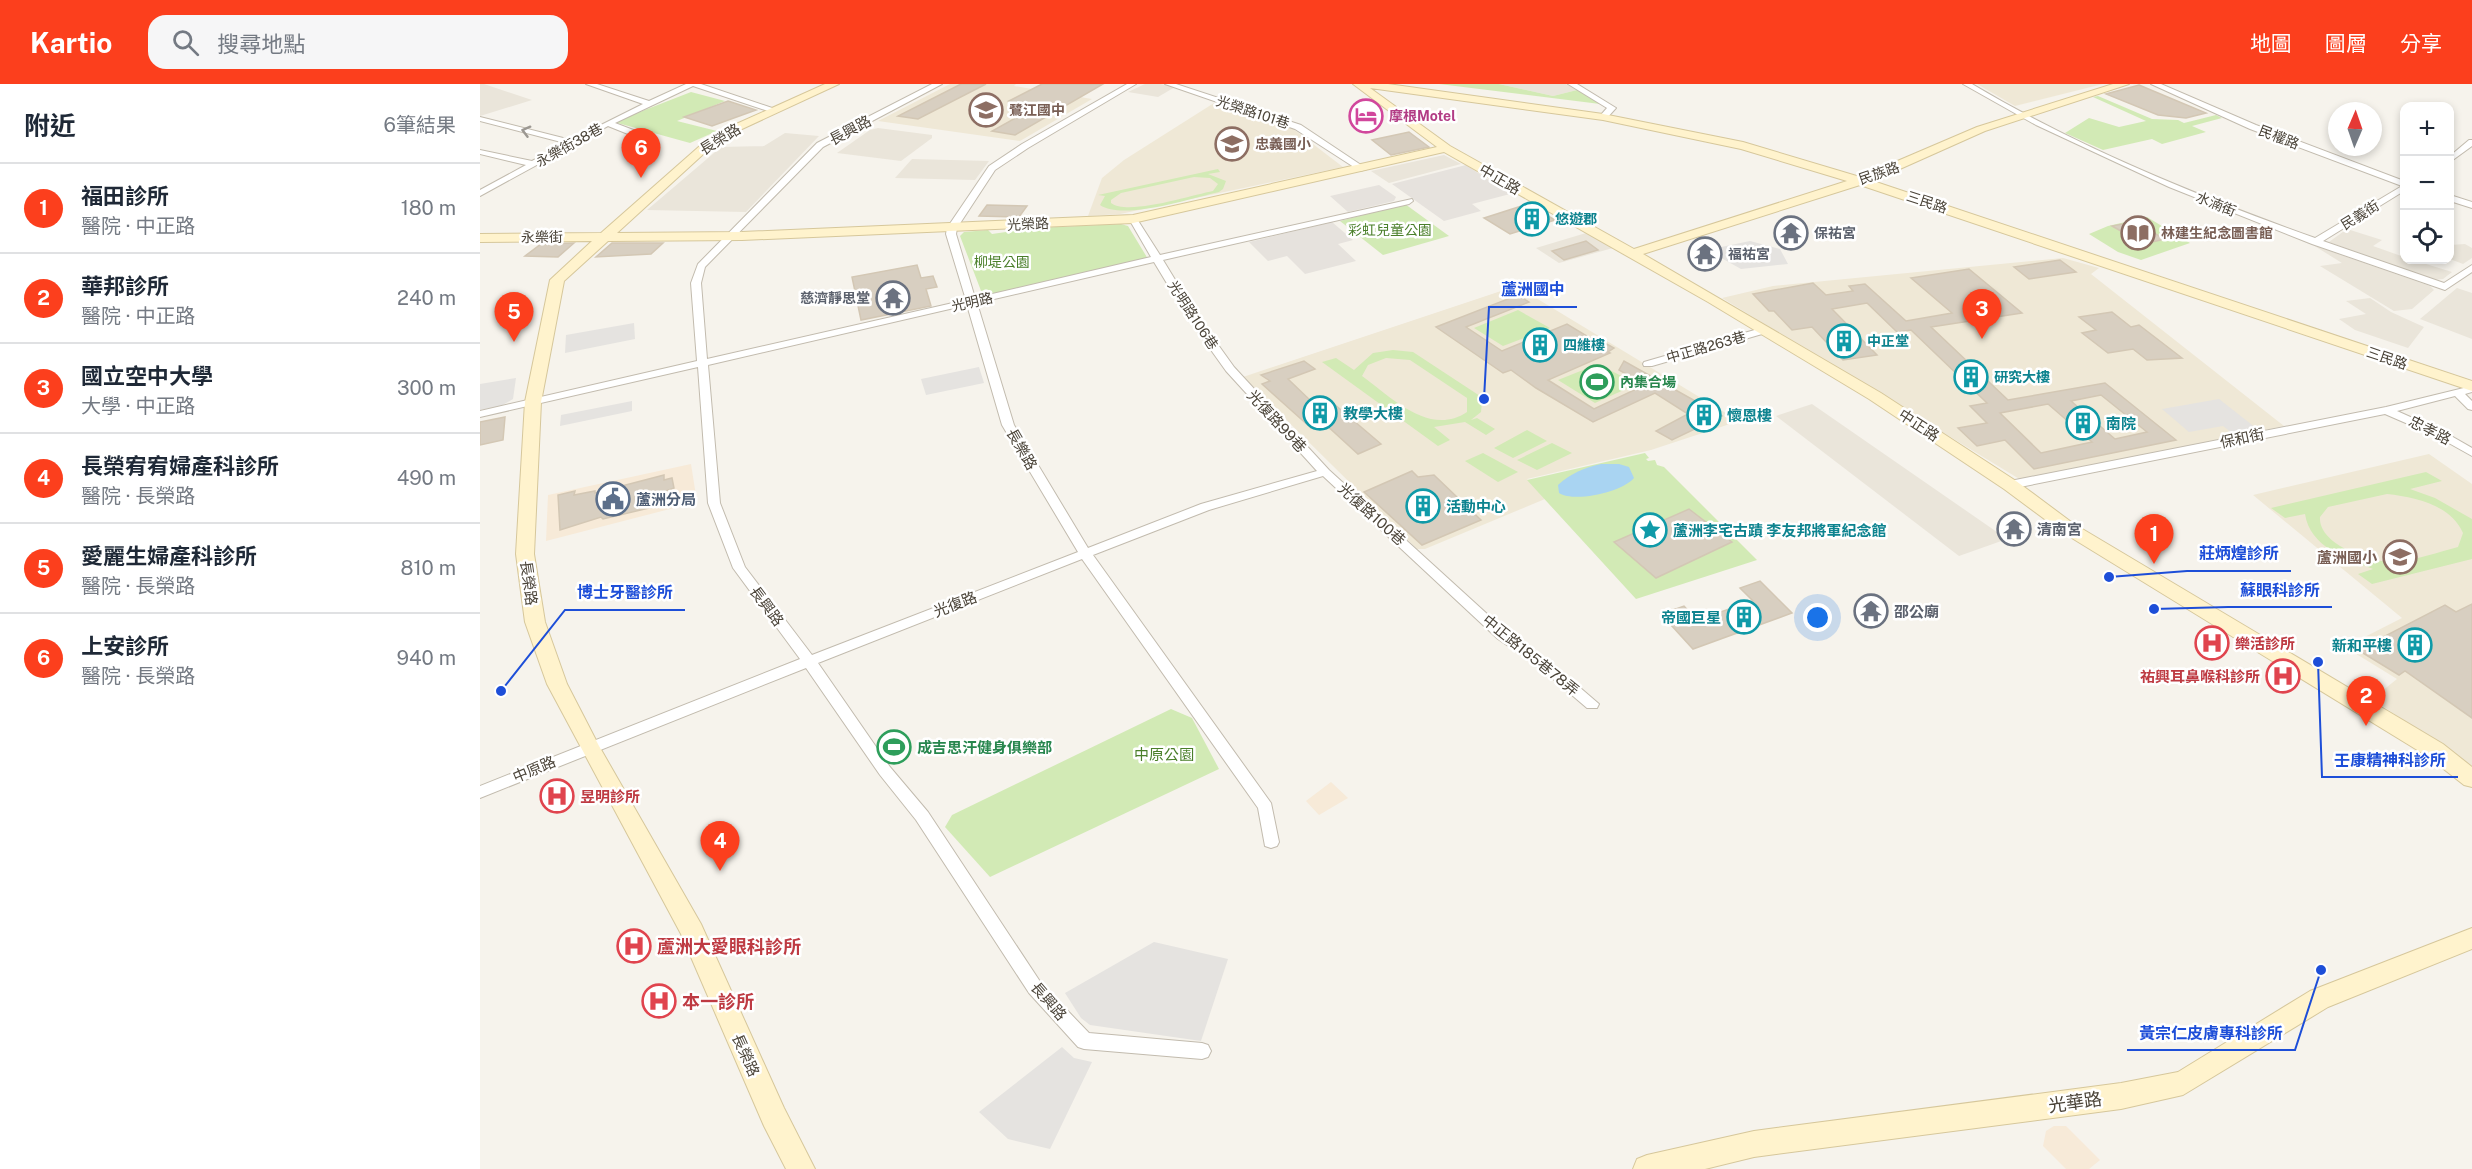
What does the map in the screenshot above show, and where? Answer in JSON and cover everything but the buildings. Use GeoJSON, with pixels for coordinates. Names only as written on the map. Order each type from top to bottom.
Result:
{"type":"FeatureCollection","features":[{"type":"Feature","properties":{"kind":"street"},"geometry":{"type":"LineString","coordinates":[[590,84],[651,104]]}},
{"type":"Feature","properties":{"kind":"street"},"geometry":{"type":"LineString","coordinates":[[693,84],[774,110]]}},
{"type":"Feature","properties":{"kind":"street","name":"永樂街38巷"},"geometry":{"type":"LineString","coordinates":[[480,192],[608,123],[693,84]]}},
{"type":"Feature","properties":{"kind":"street","name":"長榮路"},"geometry":{"type":"LineString","coordinates":[[801,1169],[774,1117],[692,931],[589,747],[557,684],[535,622],[525,554],[533,402],[557,280],[603,236],[706,146],[774,110],[834,84]]}},
{"type":"Feature","properties":{"kind":"street","name":"長興路"},"geometry":{"type":"LineString","coordinates":[[938,84],[820,145],[701,266],[696,283],[714,503],[739,568],[808,660],[879,763],[922,816],[1035,988],[1084,1041],[1202,1051]]}},
{"type":"Feature","properties":{"kind":"street"},"geometry":{"type":"LineString","coordinates":[[952,228],[993,168],[1025,146],[1132,84]]}},
{"type":"Feature","properties":{"kind":"street","name":"光榮路101巷"},"geometry":{"type":"LineString","coordinates":[[1169,84],[1298,127],[1363,169]]}},
{"type":"Feature","properties":{"kind":"street","name":"中正路"},"geometry":{"type":"LineString","coordinates":[[1358,84],[1446,148],[1875,396],[2010,485],[2068,528],[2435,750],[2472,779]]}},
{"type":"Feature","properties":{"kind":"street","name":"三民路"},"geometry":{"type":"LineString","coordinates":[[1365,84],[1604,115]]}},
{"type":"Feature","properties":{"kind":"street","name":"三民路"},"geometry":{"type":"LineString","coordinates":[[1391,84],[1604,115],[1743,146],[1865,179],[2472,378]]}},
{"type":"Feature","properties":{"kind":"street"},"geometry":{"type":"LineString","coordinates":[[1572,84],[1612,108],[1604,115]]}},
{"type":"Feature","properties":{"kind":"street","name":"水湳街"},"geometry":{"type":"LineString","coordinates":[[1966,84],[2158,180],[2315,242],[2445,287],[2472,268]]}},
{"type":"Feature","properties":{"kind":"street","name":"民族路"},"geometry":{"type":"LineString","coordinates":[[1630,254],[1865,179],[2022,114],[2124,84]]}},
{"type":"Feature","properties":{"kind":"street","name":"民權路"},"geometry":{"type":"LineString","coordinates":[[2155,84],[2253,127],[2400,184]]}},
{"type":"Feature","properties":{"kind":"street"},"geometry":{"type":"LineString","coordinates":[[480,119],[573,143]]}},
{"type":"Feature","properties":{"kind":"street"},"geometry":{"type":"LineString","coordinates":[[608,123],[646,138]]}},
{"type":"Feature","properties":{"kind":"street"},"geometry":{"type":"LineString","coordinates":[[2454,157],[2472,142]]}},
{"type":"Feature","properties":{"kind":"street","name":"光榮路"},"geometry":{"type":"LineString","coordinates":[[603,236],[728,237],[1133,219],[1363,169],[1446,148]]}},
{"type":"Feature","properties":{"kind":"street"},"geometry":{"type":"LineString","coordinates":[[480,152],[534,164]]}},
{"type":"Feature","properties":{"kind":"street","name":"三民路"},"geometry":{"type":"LineString","coordinates":[[1865,179],[2472,388]]}},
{"type":"Feature","properties":{"kind":"street","name":"民義街"},"geometry":{"type":"LineString","coordinates":[[2315,242],[2400,189]]}},
{"type":"Feature","properties":{"kind":"street"},"geometry":{"type":"LineString","coordinates":[[2454,199],[2472,205]]}},
{"type":"Feature","properties":{"kind":"street","name":"光明路"},"geometry":{"type":"LineString","coordinates":[[480,414],[1410,201]]}},
{"type":"Feature","properties":{"kind":"street","name":"光明路106巷"},"geometry":{"type":"LineString","coordinates":[[1133,219],[1191,315],[1230,369]]}},
{"type":"Feature","properties":{"kind":"street","name":"長樂路"},"geometry":{"type":"LineString","coordinates":[[952,228],[951,234],[1008,425],[1085,554],[1266,807],[1271,842]]}},
{"type":"Feature","properties":{"kind":"street","name":"永樂街"},"geometry":{"type":"LineString","coordinates":[[480,238],[603,236]]}},
{"type":"Feature","properties":{"kind":"street","name":"中正路263巷"},"geometry":{"type":"LineString","coordinates":[[1648,364],[1764,330]]}},
{"type":"Feature","properties":{"kind":"street","name":"光復路99巷"},"geometry":{"type":"LineString","coordinates":[[1230,369],[1325,472]]}},
{"type":"Feature","properties":{"kind":"street","name":"保和街"},"geometry":{"type":"LineString","coordinates":[[2010,485],[2386,410],[2472,388]]}},
{"type":"Feature","properties":{"kind":"street"},"geometry":{"type":"LineString","coordinates":[[2457,392],[2472,407]]}},
{"type":"Feature","properties":{"kind":"street","name":"忠孝路"},"geometry":{"type":"LineString","coordinates":[[2386,410],[2442,435],[2472,453]]}},
{"type":"Feature","properties":{"kind":"street","name":"光復路"},"geometry":{"type":"LineString","coordinates":[[589,747],[1205,507],[1325,472]]}},
{"type":"Feature","properties":{"kind":"street","name":"光復路100巷"},"geometry":{"type":"LineString","coordinates":[[1325,472],[1418,557]]}},
{"type":"Feature","properties":{"kind":"street","name":"中正路185巷78弄"},"geometry":{"type":"LineString","coordinates":[[1418,557],[1503,636],[1544,664],[1592,704]]}},
{"type":"Feature","properties":{"kind":"street","name":"中原路"},"geometry":{"type":"LineString","coordinates":[[480,792],[589,747]]}},
{"type":"Feature","properties":{"kind":"street","name":"光華路"},"geometry":{"type":"LineString","coordinates":[[1647,1169],[1754,1144],[2121,1096],[2183,1083],[2319,999],[2472,938]]}},
{"type":"Feature","properties":{"kind":"shaded area"},"geometry":{"type":"Polygon","coordinates":[[[480,84],[484,84],[532,100],[480,116],[480,84]]]}},
{"type":"Feature","properties":{"kind":"shaded area","name":"鷺江國中"},"geometry":{"type":"Polygon","coordinates":[[[950,84],[1016,84],[1014,86],[1092,99],[1020,141],[878,121],[950,84]]]}},
{"type":"Feature","properties":{"kind":"shaded area"},"geometry":{"type":"Polygon","coordinates":[[[1145,84],[1175,87],[1158,97],[1128,92],[1145,84]]]}},
{"type":"Feature","properties":{"kind":"shaded area"},"geometry":{"type":"Polygon","coordinates":[[[1499,84],[1566,84],[1577,90],[1553,96],[1499,84]]]}},
{"type":"Feature","properties":{"kind":"shaded area"},"geometry":{"type":"Polygon","coordinates":[[[1977,84],[2103,84],[2015,106],[1977,84]]]}},
{"type":"Feature","properties":{"kind":"shaded area","name":"忠義國小"},"geometry":{"type":"Polygon","coordinates":[[[1214,103],[1292,128],[1343,167],[1120,214],[1088,216],[1102,178],[1124,160],[1214,103]]]}},
{"type":"Feature","properties":{"kind":"shaded area"},"geometry":{"type":"Polygon","coordinates":[[[878,128],[932,135],[932,138],[901,161],[837,153],[870,130],[878,128]]]}},
{"type":"Feature","properties":{"kind":"shaded area"},"geometry":{"type":"Polygon","coordinates":[[[785,133],[819,136],[746,212],[647,210],[721,147],[764,146],[785,133]]]}},
{"type":"Feature","properties":{"kind":"shaded area"},"geometry":{"type":"Polygon","coordinates":[[[1444,155],[1461,164],[1389,183],[1371,171],[1444,155]]]}},
{"type":"Feature","properties":{"kind":"shaded area"},"geometry":{"type":"Polygon","coordinates":[[[912,159],[989,161],[975,180],[895,178],[912,159]]]}},
{"type":"Feature","properties":{"kind":"shaded area"},"geometry":{"type":"Polygon","coordinates":[[[1466,165],[1510,194],[1472,204],[1481,211],[1444,221],[1392,184],[1466,165]]]}},
{"type":"Feature","properties":{"kind":"shaded area"},"geometry":{"type":"Polygon","coordinates":[[[1379,185],[1396,197],[1394,201],[1348,212],[1330,196],[1379,185]]]}},
{"type":"Feature","properties":{"kind":"shaded area"},"geometry":{"type":"Polygon","coordinates":[[[1332,222],[1353,240],[1338,244],[1356,261],[1305,274],[1287,256],[1268,261],[1249,242],[1332,222]]]}},
{"type":"Feature","properties":{"kind":"shaded area"},"geometry":{"type":"Polygon","coordinates":[[[2347,229],[2382,240],[2373,246],[2400,256],[2400,264],[2426,264],[2452,272],[2443,279],[2433,280],[2329,242],[2347,229]]]}},
{"type":"Feature","properties":{"kind":"shaded area"},"geometry":{"type":"Polygon","coordinates":[[[1586,233],[1613,248],[1559,263],[1536,248],[1586,233]]]}},
{"type":"Feature","properties":{"kind":"shaded area"},"geometry":{"type":"Polygon","coordinates":[[[1750,241],[1780,249],[1788,264],[1741,269],[1707,250],[1750,241]]]}},
{"type":"Feature","properties":{"kind":"shaded area"},"geometry":{"type":"Polygon","coordinates":[[[2465,244],[2472,248],[2472,258],[2463,264],[2454,261],[2454,245],[2465,244]]]}},
{"type":"Feature","properties":{"kind":"shaded area"},"geometry":{"type":"Polygon","coordinates":[[[2313,245],[2430,286],[2434,290],[2412,309],[2394,311],[2320,266],[2342,263],[2313,245]]]}},
{"type":"Feature","properties":{"kind":"shaded area"},"geometry":{"type":"Polygon","coordinates":[[[2063,258],[2099,268],[2091,274],[2284,426],[2021,480],[1722,298],[1773,286],[2063,258]]]}},
{"type":"Feature","properties":{"kind":"shaded area"},"geometry":{"type":"Polygon","coordinates":[[[1516,286],[1739,421],[1651,450],[1527,479],[1545,499],[1425,549],[1417,549],[1243,377],[1516,286]]]}},
{"type":"Feature","properties":{"kind":"shaded area"},"geometry":{"type":"Polygon","coordinates":[[[2457,288],[2472,293],[2472,339],[2420,319],[2457,288]]]}},
{"type":"Feature","properties":{"kind":"shaded area"},"geometry":{"type":"Polygon","coordinates":[[[2370,298],[2391,312],[2424,327],[2408,348],[2355,330],[2339,319],[2366,314],[2346,301],[2370,298]]]}},
{"type":"Feature","properties":{"kind":"shaded area"},"geometry":{"type":"Polygon","coordinates":[[[634,323],[635,339],[565,353],[566,335],[634,323]]]}},
{"type":"Feature","properties":{"kind":"shaded area"},"geometry":{"type":"Polygon","coordinates":[[[979,367],[984,383],[926,395],[921,379],[979,367]]]}},
{"type":"Feature","properties":{"kind":"shaded area"},"geometry":{"type":"Polygon","coordinates":[[[516,378],[513,399],[501,406],[480,410],[480,384],[516,378]]]}},
{"type":"Feature","properties":{"kind":"shaded area"},"geometry":{"type":"Polygon","coordinates":[[[2219,399],[2256,428],[2232,433],[2223,426],[2189,432],[2162,409],[2219,399]]]}},
{"type":"Feature","properties":{"kind":"shaded area"},"geometry":{"type":"Polygon","coordinates":[[[632,401],[632,411],[560,426],[561,415],[632,401]]]}},
{"type":"Feature","properties":{"kind":"shaded area"},"geometry":{"type":"Polygon","coordinates":[[[1812,404],[2007,539],[1959,556],[1776,416],[1812,404]]]}},
{"type":"Feature","properties":{"kind":"shaded area","name":"蘆洲國小"},"geometry":{"type":"Polygon","coordinates":[[[2429,454],[2472,484],[2472,766],[2372,699],[2397,679],[2345,647],[2402,618],[2253,495],[2429,454]]]}},
{"type":"Feature","properties":{"kind":"shaded area"},"geometry":{"type":"Polygon","coordinates":[[[691,464],[697,502],[546,541],[548,495],[691,464]]]}},
{"type":"Feature","properties":{"kind":"shaded area"},"geometry":{"type":"Polygon","coordinates":[[[1331,782],[1348,798],[1319,815],[1306,801],[1331,782]]]}},
{"type":"Feature","properties":{"kind":"shaded area"},"geometry":{"type":"Polygon","coordinates":[[[1154,942],[1228,959],[1201,1041],[1090,1025],[1081,1018],[1065,993],[1154,942]]]}},
{"type":"Feature","properties":{"kind":"shaded area"},"geometry":{"type":"Polygon","coordinates":[[[1062,1047],[1074,1058],[1092,1062],[1050,1149],[1008,1139],[979,1112],[1062,1047]]]}},
{"type":"Feature","properties":{"kind":"shaded area"},"geometry":{"type":"Polygon","coordinates":[[[2054,1126],[2066,1126],[2100,1160],[2089,1169],[2066,1169],[2043,1146],[2046,1131],[2054,1126]]]}},
{"type":"Feature","properties":{"kind":"green space"},"geometry":{"type":"Polygon","coordinates":[[[1439,84],[1499,84],[1553,96],[1577,90],[1600,104],[1439,84]]]}},
{"type":"Feature","properties":{"kind":"green space"},"geometry":{"type":"Polygon","coordinates":[[[691,92],[725,101],[677,121],[717,131],[690,143],[614,122],[691,92]]]}},
{"type":"Feature","properties":{"kind":"green space"},"geometry":{"type":"Polygon","coordinates":[[[2098,96],[2152,119],[2178,120],[2184,123],[2216,115],[2222,118],[2192,126],[2206,132],[2162,144],[2152,139],[2103,150],[2065,133],[2089,118],[2119,127],[2146,121],[2093,97],[2098,96]]]}},
{"type":"Feature","properties":{"kind":"green space"},"geometry":{"type":"Polygon","coordinates":[[[1218,169],[1220,172],[1208,174],[1226,181],[1219,192],[1141,210],[1111,209],[1100,205],[1105,196],[1098,195],[1218,169]],[[1194,177],[1121,193],[1111,200],[1111,203],[1119,206],[1145,206],[1213,191],[1218,184],[1210,178],[1194,177]]]}},
{"type":"Feature","properties":{"kind":"green space","name":"彩虹兒童公園"},"geometry":{"type":"Polygon","coordinates":[[[1405,204],[1449,236],[1383,255],[1340,221],[1405,204]]]}},
{"type":"Feature","properties":{"kind":"green space"},"geometry":{"type":"Polygon","coordinates":[[[2147,217],[2190,243],[2141,260],[2118,252],[2089,234],[2108,226],[2147,217]]]}},
{"type":"Feature","properties":{"kind":"green space","name":"柳堤公園"},"geometry":{"type":"Polygon","coordinates":[[[1121,224],[1128,226],[1148,259],[983,296],[960,236],[964,232],[988,230],[992,234],[1035,228],[1121,224]]]}},
{"type":"Feature","properties":{"kind":"green space"},"geometry":{"type":"Polygon","coordinates":[[[1518,310],[1550,328],[1503,346],[1474,328],[1518,310]]]}},
{"type":"Feature","properties":{"kind":"green space"},"geometry":{"type":"Polygon","coordinates":[[[1393,350],[1413,352],[1480,396],[1481,412],[1471,420],[1477,418],[1495,429],[1486,435],[1465,422],[1434,427],[1450,440],[1438,446],[1322,362],[1336,358],[1354,370],[1373,353],[1393,350]],[[1386,358],[1368,365],[1362,376],[1399,404],[1425,417],[1439,420],[1453,419],[1467,412],[1467,398],[1410,360],[1386,358]]]}},
{"type":"Feature","properties":{"kind":"green space","name":"內集合場"},"geometry":{"type":"Polygon","coordinates":[[[1598,364],[1637,384],[1595,403],[1558,380],[1598,364]]]}},
{"type":"Feature","properties":{"kind":"green space"},"geometry":{"type":"Polygon","coordinates":[[[1527,430],[1547,441],[1513,458],[1494,448],[1527,430]]]}},
{"type":"Feature","properties":{"kind":"green space"},"geometry":{"type":"Polygon","coordinates":[[[1552,443],[1572,453],[1537,470],[1517,460],[1552,443]]]}},
{"type":"Feature","properties":{"kind":"green space"},"geometry":{"type":"Polygon","coordinates":[[[1483,453],[1518,472],[1498,482],[1465,461],[1483,453]]]}},
{"type":"Feature","properties":{"kind":"green space","name":"蘆洲李宅古蹟 李友邦將軍紀念館"},"geometry":{"type":"Polygon","coordinates":[[[1645,453],[1649,458],[1646,459],[1648,461],[1655,460],[1657,465],[1664,467],[1757,560],[1636,599],[1527,480],[1645,453]]]}},
{"type":"Feature","properties":{"kind":"green space"},"geometry":{"type":"Polygon","coordinates":[[[2426,472],[2442,481],[2410,489],[2435,498],[2472,519],[2472,559],[2372,584],[2358,574],[2373,569],[2341,556],[2322,543],[2308,525],[2305,514],[2285,518],[2271,508],[2426,472]],[[2387,494],[2328,507],[2320,517],[2322,527],[2328,537],[2338,545],[2363,556],[2389,562],[2406,561],[2458,547],[2463,533],[2450,516],[2431,504],[2387,494]]]}},
{"type":"Feature","properties":{"kind":"green space","name":"中原公園"},"geometry":{"type":"Polygon","coordinates":[[[1171,709],[1192,718],[1219,769],[990,877],[945,827],[952,815],[1171,709]]]}},
{"type":"Feature","properties":{"kind":"water"},"geometry":{"type":"Polygon","coordinates":[[[1601,464],[1619,464],[1629,467],[1634,478],[1609,492],[1576,497],[1559,493],[1558,485],[1568,477],[1583,469],[1601,464]]]}},
{"type":"Feature","properties":{"kind":"place","name":"鷺江國中"},"geometry":{"type":"Point","coordinates":[986,110]}},
{"type":"Feature","properties":{"kind":"place","name":"摩根Motel"},"geometry":{"type":"Point","coordinates":[1366,116]}},
{"type":"Feature","properties":{"kind":"place","name":"忠義國小"},"geometry":{"type":"Point","coordinates":[1232,144]}},
{"type":"Feature","properties":{"kind":"place","name":"上安診所"},"geometry":{"type":"Point","coordinates":[641,178]}},
{"type":"Feature","properties":{"kind":"place","name":"悠遊郡"},"geometry":{"type":"Point","coordinates":[1532,219]}},
{"type":"Feature","properties":{"kind":"place","name":"保祐宮"},"geometry":{"type":"Point","coordinates":[1791,233]}},
{"type":"Feature","properties":{"kind":"place","name":"林建生紀念圖書館"},"geometry":{"type":"Point","coordinates":[2138,233]}},
{"type":"Feature","properties":{"kind":"place","name":"福祐宮"},"geometry":{"type":"Point","coordinates":[1705,254]}},
{"type":"Feature","properties":{"kind":"place","name":"慈濟靜思堂"},"geometry":{"type":"Point","coordinates":[893,298]}},
{"type":"Feature","properties":{"kind":"place","name":"國立空中大學"},"geometry":{"type":"Point","coordinates":[1982,339]}},
{"type":"Feature","properties":{"kind":"place","name":"中正堂"},"geometry":{"type":"Point","coordinates":[1844,341]}},
{"type":"Feature","properties":{"kind":"place","name":"愛麗生婦產科診所"},"geometry":{"type":"Point","coordinates":[514,342]}},
{"type":"Feature","properties":{"kind":"place","name":"四維樓"},"geometry":{"type":"Point","coordinates":[1540,345]}},
{"type":"Feature","properties":{"kind":"place","name":"研究大樓"},"geometry":{"type":"Point","coordinates":[1971,377]}},
{"type":"Feature","properties":{"kind":"place","name":"內集合場"},"geometry":{"type":"Point","coordinates":[1597,382]}},
{"type":"Feature","properties":{"kind":"place","name":"蘆洲國中"},"geometry":{"type":"Point","coordinates":[1484,399]}},
{"type":"Feature","properties":{"kind":"place","name":"教學大樓"},"geometry":{"type":"Point","coordinates":[1320,413]}},
{"type":"Feature","properties":{"kind":"place","name":"懷恩樓"},"geometry":{"type":"Point","coordinates":[1704,415]}},
{"type":"Feature","properties":{"kind":"place","name":"南院"},"geometry":{"type":"Point","coordinates":[2083,423]}},
{"type":"Feature","properties":{"kind":"place","name":"蘆洲分局"},"geometry":{"type":"Point","coordinates":[613,499]}},
{"type":"Feature","properties":{"kind":"place","name":"活動中心"},"geometry":{"type":"Point","coordinates":[1423,506]}},
{"type":"Feature","properties":{"kind":"place","name":"清南宮"},"geometry":{"type":"Point","coordinates":[2014,529]}},
{"type":"Feature","properties":{"kind":"place","name":"蘆洲李宅古蹟 李友邦將軍紀念館"},"geometry":{"type":"Point","coordinates":[1650,530]}},
{"type":"Feature","properties":{"kind":"place","name":"蘆洲國小"},"geometry":{"type":"Point","coordinates":[2400,557]}},
{"type":"Feature","properties":{"kind":"place","name":"福田診所"},"geometry":{"type":"Point","coordinates":[2154,564]}},
{"type":"Feature","properties":{"kind":"place","name":"莊炳煌診所"},"geometry":{"type":"Point","coordinates":[2109,577]}},
{"type":"Feature","properties":{"kind":"place","name":"蘇眼科診所"},"geometry":{"type":"Point","coordinates":[2154,609]}},
{"type":"Feature","properties":{"kind":"place","name":"邵公廟"},"geometry":{"type":"Point","coordinates":[1871,611]}},
{"type":"Feature","properties":{"kind":"place","name":"帝國巨星"},"geometry":{"type":"Point","coordinates":[1744,617]}},
{"type":"Feature","properties":{"kind":"place","name":"樂活診所"},"geometry":{"type":"Point","coordinates":[2212,643]}},
{"type":"Feature","properties":{"kind":"place","name":"新和平樓"},"geometry":{"type":"Point","coordinates":[2415,645]}},
{"type":"Feature","properties":{"kind":"place","name":"壬康精神科診所"},"geometry":{"type":"Point","coordinates":[2318,662]}},
{"type":"Feature","properties":{"kind":"place","name":"祐興耳鼻喉科診所"},"geometry":{"type":"Point","coordinates":[2283,676]}},
{"type":"Feature","properties":{"kind":"place","name":"博士牙醫診所"},"geometry":{"type":"Point","coordinates":[501,691]}},
{"type":"Feature","properties":{"kind":"place","name":"華邦診所"},"geometry":{"type":"Point","coordinates":[2366,726]}},
{"type":"Feature","properties":{"kind":"place","name":"成吉思汗健身俱樂部"},"geometry":{"type":"Point","coordinates":[894,747]}},
{"type":"Feature","properties":{"kind":"place","name":"昱明診所"},"geometry":{"type":"Point","coordinates":[557,796]}},
{"type":"Feature","properties":{"kind":"place","name":"長榮宥宥婦產科診所"},"geometry":{"type":"Point","coordinates":[720,871]}},
{"type":"Feature","properties":{"kind":"place","name":"蘆洲大愛眼科診所"},"geometry":{"type":"Point","coordinates":[634,946]}},
{"type":"Feature","properties":{"kind":"place","name":"黃宗仁皮膚專科診所"},"geometry":{"type":"Point","coordinates":[2321,970]}},
{"type":"Feature","properties":{"kind":"place","name":"本一診所"},"geometry":{"type":"Point","coordinates":[659,1001]}}]}
